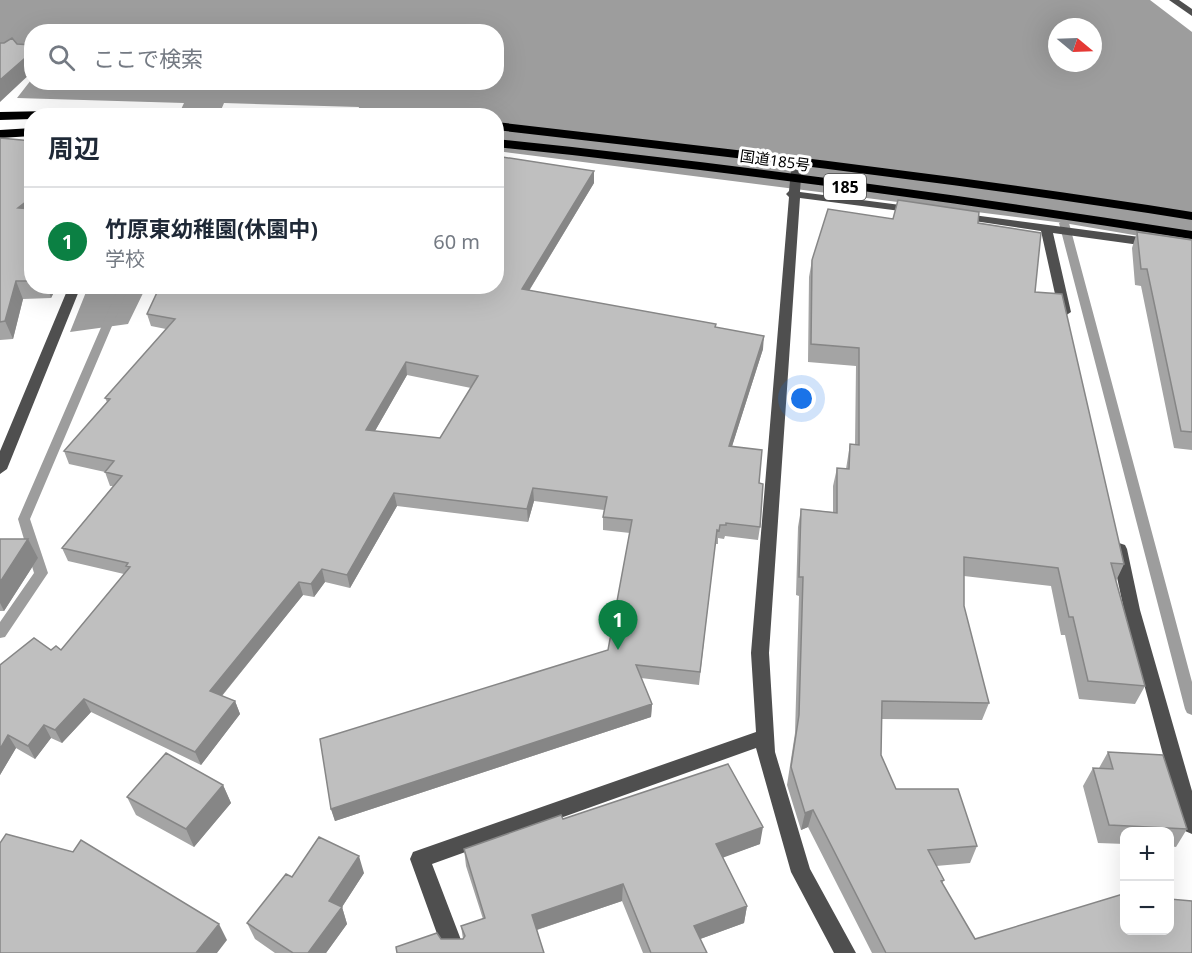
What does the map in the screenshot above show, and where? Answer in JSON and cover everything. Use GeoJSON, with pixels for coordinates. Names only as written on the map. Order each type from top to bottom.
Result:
{"type":"FeatureCollection","features":[{"type":"Feature","properties":{"kind":"highway"},"geometry":{"type":"LineString","coordinates":[[0,116],[24,116]]}},
{"type":"Feature","properties":{"kind":"highway","name":"国道185号"},"geometry":{"type":"LineString","coordinates":[[504,127],[796,161],[1086,199],[1192,216]]}},
{"type":"Feature","properties":{"kind":"highway"},"geometry":{"type":"LineString","coordinates":[[0,134],[24,132]]}},
{"type":"Feature","properties":{"kind":"highway","name":"国道185号"},"geometry":{"type":"LineString","coordinates":[[504,144],[634,157],[793,188],[1038,211],[1192,235]]}},
{"type":"Feature","properties":{"kind":"street"},"geometry":{"type":"LineString","coordinates":[[1173,0],[1192,13]]}},
{"type":"Feature","properties":{"kind":"street"},"geometry":{"type":"LineString","coordinates":[[796,161],[760,653],[764,737],[766,752],[801,872],[845,953]]}},
{"type":"Feature","properties":{"kind":"street"},"geometry":{"type":"LineString","coordinates":[[793,188],[936,213],[1119,238],[1192,251]]}},
{"type":"Feature","properties":{"kind":"street"},"geometry":{"type":"LineString","coordinates":[[1047,228],[1069,332]]}},
{"type":"Feature","properties":{"kind":"street"},"geometry":{"type":"LineString","coordinates":[[0,469],[72,294]]}},
{"type":"Feature","properties":{"kind":"street"},"geometry":{"type":"LineString","coordinates":[[1114,529],[1132,610],[1192,825]]}},
{"type":"Feature","properties":{"kind":"street"},"geometry":{"type":"LineString","coordinates":[[455,953],[420,859],[764,737]]}},
{"type":"Feature","properties":{"kind":"shaded area"},"geometry":{"type":"Polygon","coordinates":[[[0,0],[1150,0],[1192,32],[1192,245],[1064,223],[504,152],[504,108],[359,108],[224,103],[222,108],[182,108],[184,103],[17,98],[24,89],[504,90],[504,24],[24,24],[24,59],[0,57],[0,0]]]}},
{"type":"Feature","properties":{"kind":"shaded area"},"geometry":{"type":"Polygon","coordinates":[[[85,294],[143,294],[128,324],[70,332],[85,294]]]}},
{"type":"Feature","properties":{"kind":"building"},"geometry":{"type":"Polygon","coordinates":[[[12,38],[17,44],[24,44],[24,59],[0,80],[0,43],[12,38]]]}},
{"type":"Feature","properties":{"kind":"building"},"geometry":{"type":"Polygon","coordinates":[[[0,138],[24,140],[24,203],[18,208],[24,208],[24,281],[16,281],[5,321],[0,322],[0,138]]]}},
{"type":"Feature","properties":{"kind":"building"},"geometry":{"type":"Polygon","coordinates":[[[504,157],[594,171],[522,289],[716,324],[715,327],[764,336],[729,446],[762,450],[759,483],[763,484],[760,527],[726,523],[726,525],[720,525],[719,531],[717,530],[700,672],[636,665],[652,704],[331,809],[320,739],[608,650],[632,520],[603,517],[607,497],[533,488],[527,509],[394,493],[347,575],[322,569],[311,584],[299,582],[210,691],[235,701],[195,752],[84,699],[55,730],[44,725],[28,746],[8,735],[0,749],[0,665],[34,638],[51,650],[56,646],[61,650],[130,567],[126,566],[128,563],[62,548],[122,476],[105,472],[114,461],[64,451],[110,399],[105,398],[175,319],[147,314],[156,294],[504,294],[504,157]],[[406,362],[366,430],[440,438],[478,376],[406,362]]]}},
{"type":"Feature","properties":{"kind":"building"},"geometry":{"type":"Polygon","coordinates":[[[898,200],[979,212],[978,223],[1041,233],[1035,292],[1062,294],[1124,564],[1111,563],[1145,686],[1088,681],[1073,617],[1069,617],[1058,568],[964,557],[964,606],[989,703],[882,701],[881,755],[896,789],[958,789],[977,846],[928,850],[944,880],[941,881],[975,939],[1120,895],[1120,935],[1174,935],[1174,899],[1192,901],[1192,953],[886,953],[813,810],[805,813],[791,767],[799,715],[803,577],[799,577],[801,509],[837,513],[837,468],[849,469],[850,444],[859,445],[859,348],[811,344],[812,260],[828,209],[893,219],[898,200]]]}},
{"type":"Feature","properties":{"kind":"building"},"geometry":{"type":"Polygon","coordinates":[[[1137,232],[1192,240],[1192,432],[1181,431],[1147,269],[1141,269],[1137,232]]]}},
{"type":"Feature","properties":{"kind":"building"},"geometry":{"type":"Polygon","coordinates":[[[0,539],[28,539],[0,582],[0,539]]]}},
{"type":"Feature","properties":{"kind":"building"},"geometry":{"type":"Polygon","coordinates":[[[1108,752],[1163,755],[1187,829],[1109,825],[1093,768],[1113,769],[1108,752]]]}},
{"type":"Feature","properties":{"kind":"building"},"geometry":{"type":"Polygon","coordinates":[[[166,753],[223,785],[186,829],[127,797],[166,753]]]}},
{"type":"Feature","properties":{"kind":"building"},"geometry":{"type":"Polygon","coordinates":[[[728,764],[763,827],[716,844],[747,906],[694,926],[707,953],[651,953],[623,884],[532,915],[544,953],[397,953],[396,947],[437,933],[441,939],[463,939],[465,936],[461,926],[485,918],[464,849],[561,815],[563,819],[728,764]]]}},
{"type":"Feature","properties":{"kind":"building"},"geometry":{"type":"Polygon","coordinates":[[[6,834],[73,852],[81,840],[219,924],[196,953],[0,953],[0,843],[6,834]]]}},
{"type":"Feature","properties":{"kind":"building"},"geometry":{"type":"Polygon","coordinates":[[[319,837],[359,856],[329,901],[342,907],[308,953],[293,953],[247,923],[286,874],[292,877],[319,837]]]}},
{"type":"Feature","properties":{"kind":"waterway"},"geometry":{"type":"LineString","coordinates":[[1064,223],[1192,709]]}},
{"type":"Feature","properties":{"kind":"waterway"},"geometry":{"type":"LineString","coordinates":[[0,633],[41,573],[24,519],[121,294]]}},
{"type":"Feature","properties":{"kind":"place","name":"竹原東幼稚園(休園中)"},"geometry":{"type":"Point","coordinates":[618,650]}}]}
